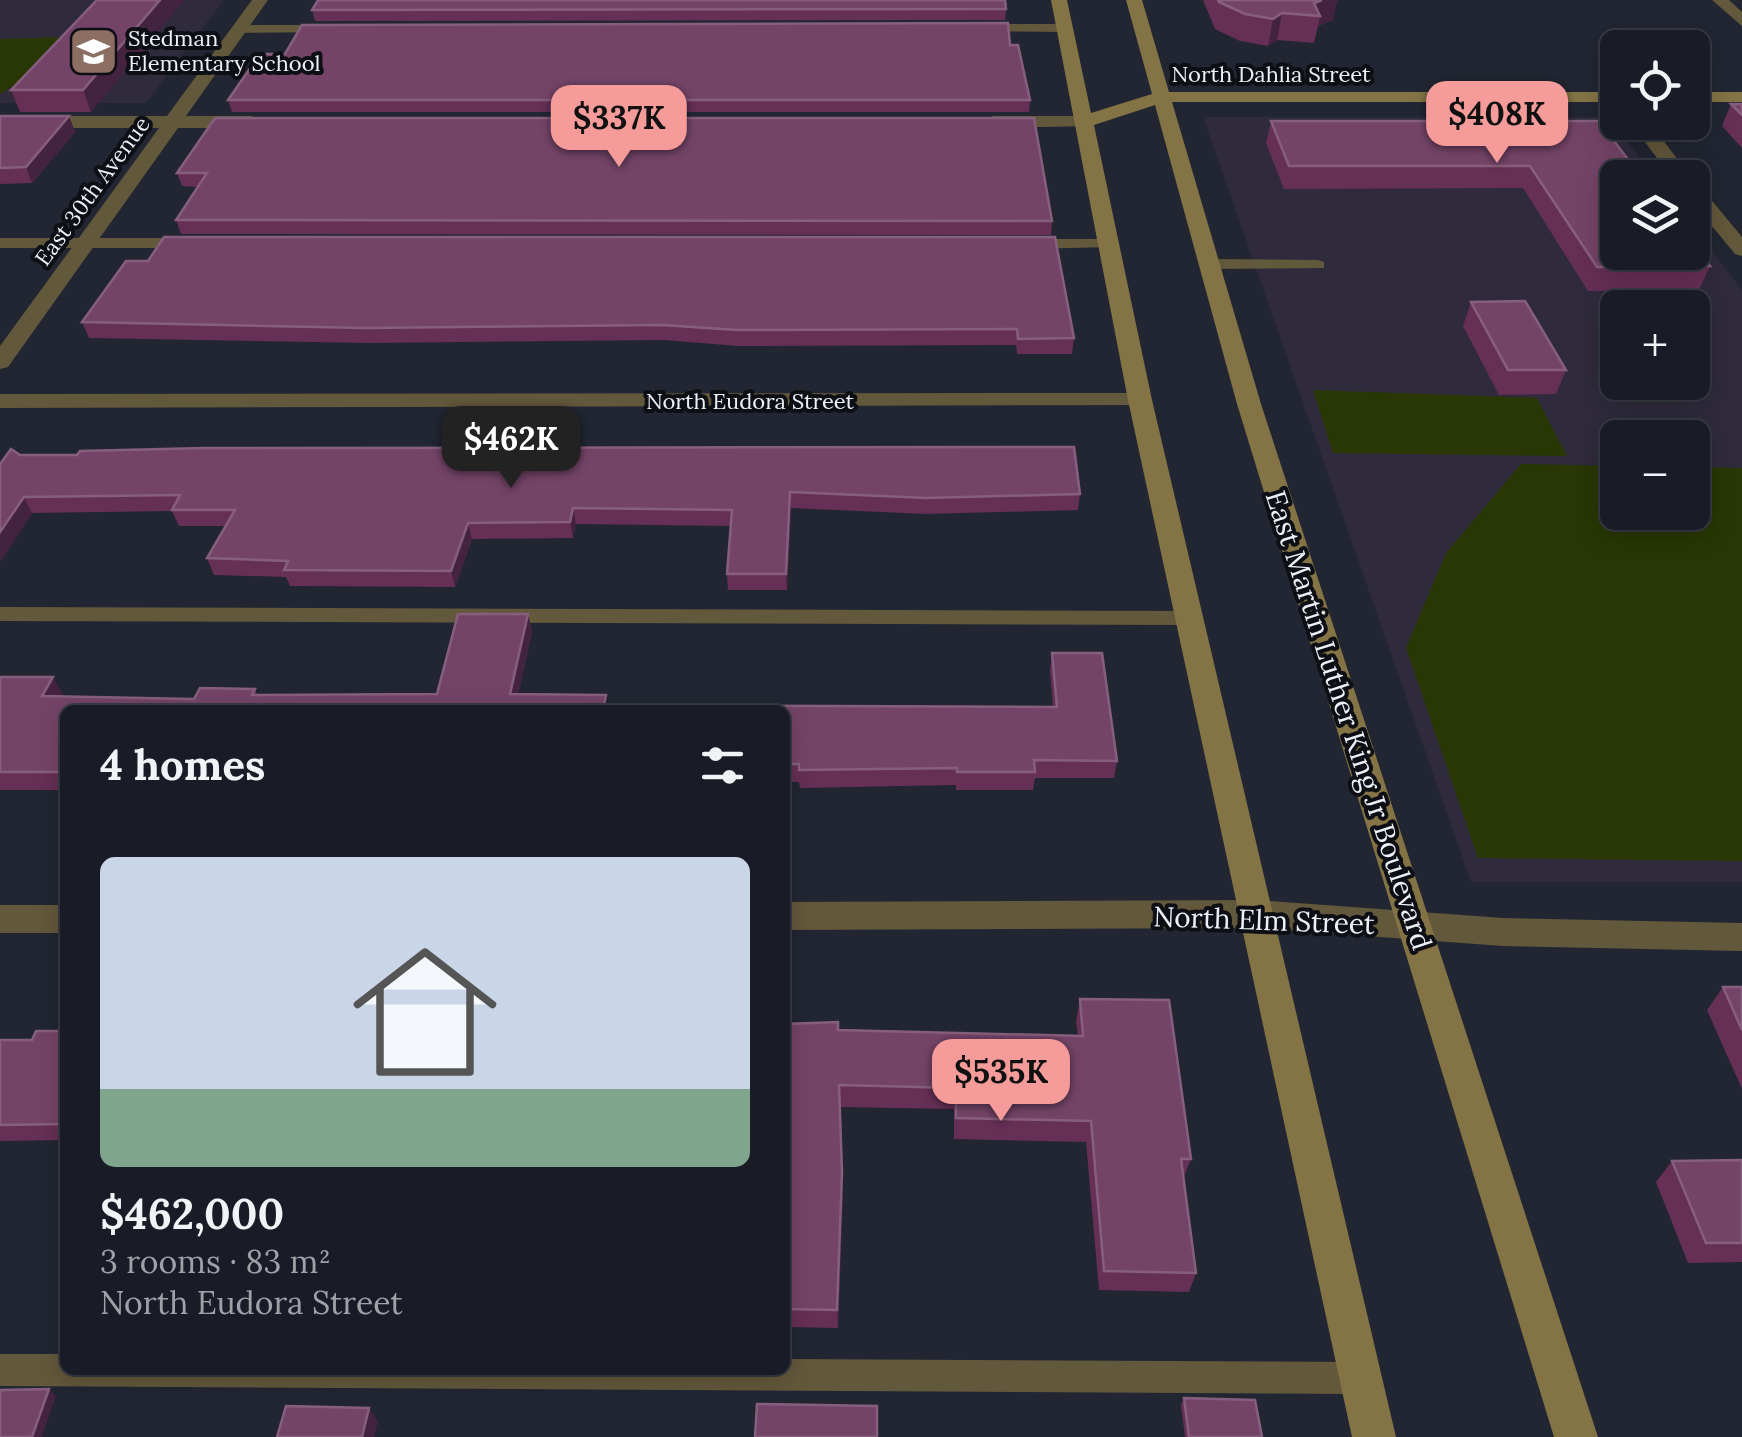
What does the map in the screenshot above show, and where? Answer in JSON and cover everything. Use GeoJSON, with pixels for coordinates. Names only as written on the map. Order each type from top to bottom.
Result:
{"type":"FeatureCollection","features":[{"type":"Feature","properties":{"kind":"main road"},"geometry":{"type":"LineString","coordinates":[[1059,0],[1140,400],[1374,1437]]}},
{"type":"Feature","properties":{"kind":"main road","name":"East Martin Luther King Jr Boulevard"},"geometry":{"type":"LineString","coordinates":[[1134,0],[1207,264],[1576,1437]]}},
{"type":"Feature","properties":{"kind":"main road","name":"North Dahlia Street"},"geometry":{"type":"LineString","coordinates":[[1082,122],[1160,97],[1600,98]]}},
{"type":"Feature","properties":{"kind":"main road"},"geometry":{"type":"LineString","coordinates":[[1710,97],[1742,97]]}},
{"type":"Feature","properties":{"kind":"street","name":"East 30th Avenue"},"geometry":{"type":"LineString","coordinates":[[0,362],[260,0]]}},
{"type":"Feature","properties":{"kind":"street"},"geometry":{"type":"LineString","coordinates":[[1720,0],[1742,22]]}},
{"type":"Feature","properties":{"kind":"street"},"geometry":{"type":"LineString","coordinates":[[0,122],[271,122]]}},
{"type":"Feature","properties":{"kind":"street","name":"North Dahlia Street"},"geometry":{"type":"LineString","coordinates":[[980,122],[1082,122]]}},
{"type":"Feature","properties":{"kind":"street"},"geometry":{"type":"LineString","coordinates":[[1653,140],[1669,160]]}},
{"type":"Feature","properties":{"kind":"street"},"geometry":{"type":"LineString","coordinates":[[1710,211],[1742,250]]}},
{"type":"Feature","properties":{"kind":"street","name":"North Eudora Street"},"geometry":{"type":"LineString","coordinates":[[0,401],[1140,400]]}},
{"type":"Feature","properties":{"kind":"street","name":"North Elm Street"},"geometry":{"type":"LineString","coordinates":[[790,916],[1256,914],[1415,927],[1742,937]]}},
{"type":"Feature","properties":{"kind":"street"},"geometry":{"type":"LineString","coordinates":[[0,919],[60,919]]}},
{"type":"Feature","properties":{"kind":"lane"},"geometry":{"type":"LineString","coordinates":[[956,28],[1066,28]]}},
{"type":"Feature","properties":{"kind":"lane"},"geometry":{"type":"LineString","coordinates":[[240,29],[339,29]]}},
{"type":"Feature","properties":{"kind":"lane"},"geometry":{"type":"LineString","coordinates":[[0,243],[204,243]]}},
{"type":"Feature","properties":{"kind":"lane"},"geometry":{"type":"LineString","coordinates":[[1011,244],[1108,244]]}},
{"type":"Feature","properties":{"kind":"lane"},"geometry":{"type":"LineString","coordinates":[[1207,264],[1318,265]]}},
{"type":"Feature","properties":{"kind":"lane"},"geometry":{"type":"LineString","coordinates":[[0,614],[1188,618]]}},
{"type":"Feature","properties":{"kind":"lane"},"geometry":{"type":"LineString","coordinates":[[0,1370],[60,1370]]}},
{"type":"Feature","properties":{"kind":"lane"},"geometry":{"type":"LineString","coordinates":[[790,1375],[1361,1378]]}},
{"type":"Feature","properties":{"kind":"shaded area","name":"Stedman Elementary School"},"geometry":{"type":"Polygon","coordinates":[[[0,0],[224,0],[146,103],[0,103],[0,0]]]}},
{"type":"Feature","properties":{"kind":"shaded area"},"geometry":{"type":"Polygon","coordinates":[[[1203,117],[1600,117],[1600,140],[1626,140],[1642,160],[1600,160],[1600,270],[1710,270],[1710,248],[1742,290],[1742,882],[1471,882],[1203,117]]]}},
{"type":"Feature","properties":{"kind":"green space"},"geometry":{"type":"Polygon","coordinates":[[[67,37],[36,72],[0,94],[0,39],[67,37]]]}},
{"type":"Feature","properties":{"kind":"green space"},"geometry":{"type":"Polygon","coordinates":[[[1313,390],[1537,398],[1567,456],[1333,453],[1313,390]]]}},
{"type":"Feature","properties":{"kind":"green space"},"geometry":{"type":"Polygon","coordinates":[[[1521,464],[1600,466],[1600,530],[1710,530],[1710,467],[1742,468],[1742,861],[1478,858],[1406,648],[1446,553],[1521,464]]]}},
{"type":"Feature","properties":{"kind":"building"},"geometry":{"type":"Polygon","coordinates":[[[97,0],[160,0],[83,90],[11,90],[97,0]]]}},
{"type":"Feature","properties":{"kind":"building"},"geometry":{"type":"Polygon","coordinates":[[[318,0],[1005,0],[1006,9],[312,10],[318,0]]]}},
{"type":"Feature","properties":{"kind":"building"},"geometry":{"type":"Polygon","coordinates":[[[1218,0],[1322,0],[1314,3],[1320,16],[1282,13],[1273,19],[1245,14],[1218,0]]]}},
{"type":"Feature","properties":{"kind":"building"},"geometry":{"type":"Polygon","coordinates":[[[1008,23],[1010,45],[1018,45],[1030,100],[228,100],[260,54],[285,54],[302,25],[1008,23]]]}},
{"type":"Feature","properties":{"kind":"building"},"geometry":{"type":"Polygon","coordinates":[[[0,116],[69,116],[26,167],[0,168],[0,116]]]}},
{"type":"Feature","properties":{"kind":"building"},"geometry":{"type":"Polygon","coordinates":[[[215,118],[1034,118],[1052,221],[176,220],[207,173],[177,173],[215,118]]]}},
{"type":"Feature","properties":{"kind":"building"},"geometry":{"type":"Polygon","coordinates":[[[1271,121],[1599,121],[1600,140],[1613,140],[1628,160],[1600,160],[1600,267],[1530,166],[1289,166],[1271,121]]]}},
{"type":"Feature","properties":{"kind":"building"},"geometry":{"type":"Polygon","coordinates":[[[164,237],[1055,237],[1074,338],[1018,339],[1017,329],[737,330],[662,325],[364,328],[82,322],[126,261],[148,261],[164,237]]]}},
{"type":"Feature","properties":{"kind":"building"},"geometry":{"type":"Polygon","coordinates":[[[1525,301],[1566,370],[1508,370],[1471,302],[1525,301]]]}},
{"type":"Feature","properties":{"kind":"building"},"geometry":{"type":"Polygon","coordinates":[[[1074,447],[1080,494],[926,498],[790,492],[786,574],[727,574],[732,510],[573,508],[570,522],[468,523],[451,571],[284,570],[288,561],[207,558],[235,510],[172,510],[180,495],[24,497],[0,532],[0,464],[11,449],[20,455],[77,455],[80,451],[205,448],[1074,447]]]}},
{"type":"Feature","properties":{"kind":"building"},"geometry":{"type":"Polygon","coordinates":[[[458,614],[528,614],[510,694],[606,695],[604,705],[60,705],[60,772],[0,772],[0,677],[53,677],[42,696],[194,699],[200,688],[255,689],[252,695],[437,694],[458,614]]]}},
{"type":"Feature","properties":{"kind":"building"},"geometry":{"type":"Polygon","coordinates":[[[1052,653],[1102,653],[1117,761],[1034,760],[1035,772],[957,772],[957,768],[799,770],[799,764],[790,764],[790,706],[1057,707],[1052,653]]]}},
{"type":"Feature","properties":{"kind":"building"},"geometry":{"type":"Polygon","coordinates":[[[1723,987],[1742,987],[1742,1030],[1723,987]]]}},
{"type":"Feature","properties":{"kind":"building"},"geometry":{"type":"Polygon","coordinates":[[[1080,999],[1169,1000],[1191,1159],[1181,1159],[1196,1273],[1104,1271],[1091,1121],[956,1118],[956,1088],[839,1085],[842,1172],[837,1310],[790,1309],[790,1024],[838,1022],[838,1030],[1083,1036],[1080,999]]]}},
{"type":"Feature","properties":{"kind":"building"},"geometry":{"type":"Polygon","coordinates":[[[36,1031],[60,1031],[60,1124],[0,1125],[0,1040],[32,1040],[36,1031]]]}},
{"type":"Feature","properties":{"kind":"building"},"geometry":{"type":"Polygon","coordinates":[[[1742,1160],[1742,1243],[1706,1243],[1672,1161],[1742,1160]]]}},
{"type":"Feature","properties":{"kind":"building"},"geometry":{"type":"Polygon","coordinates":[[[49,1389],[32,1437],[0,1437],[0,1390],[49,1389]]]}},
{"type":"Feature","properties":{"kind":"building"},"geometry":{"type":"Polygon","coordinates":[[[1184,1398],[1255,1400],[1262,1437],[1189,1437],[1184,1398]]]}},
{"type":"Feature","properties":{"kind":"building"},"geometry":{"type":"Polygon","coordinates":[[[757,1404],[877,1406],[877,1437],[755,1437],[757,1404]]]}},
{"type":"Feature","properties":{"kind":"building"},"geometry":{"type":"Polygon","coordinates":[[[286,1406],[369,1408],[362,1437],[277,1437],[286,1406]]]}},
{"type":"Feature","properties":{"kind":"place","name":"Stedman Elementary School"},"geometry":{"type":"Point","coordinates":[93,51]}}]}
